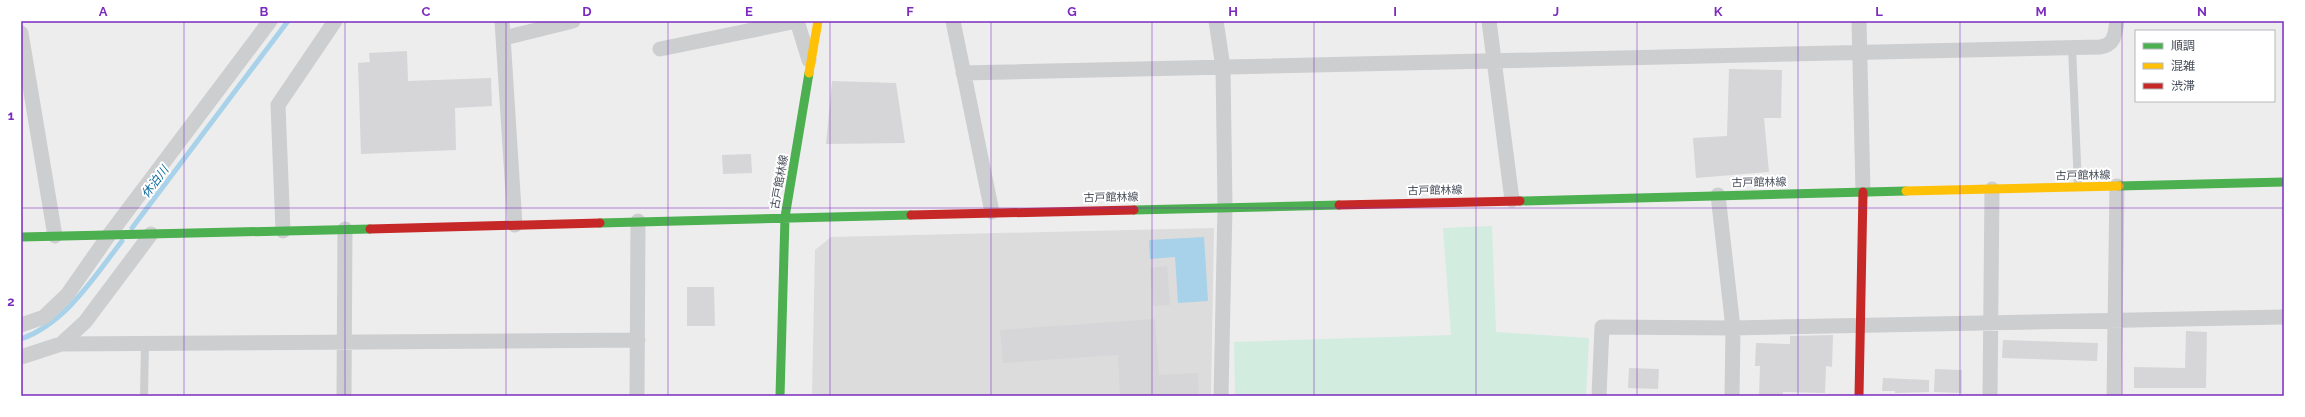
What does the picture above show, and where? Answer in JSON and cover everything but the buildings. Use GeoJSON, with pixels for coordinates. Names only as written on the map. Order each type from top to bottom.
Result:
{"type":"FeatureCollection","features":[{"type":"Feature","properties":{"kind":"main road","name":"古戸館林線"},"geometry":{"type":"LineString","coordinates":[[818,21],[785,217],[2284,182]]}},
{"type":"Feature","properties":{"kind":"main road"},"geometry":{"type":"LineString","coordinates":[[1859,396],[1863,192]]}},
{"type":"Feature","properties":{"kind":"main road"},"geometry":{"type":"LineString","coordinates":[[21,237],[785,217],[780,396]]}},
{"type":"Feature","properties":{"kind":"street"},"geometry":{"type":"LineString","coordinates":[[21,325],[44,317],[68,295],[270,21]]}},
{"type":"Feature","properties":{"kind":"street"},"geometry":{"type":"LineString","coordinates":[[283,231],[278,105],[335,21]]}},
{"type":"Feature","properties":{"kind":"street"},"geometry":{"type":"LineString","coordinates":[[502,21],[515,225]]}},
{"type":"Feature","properties":{"kind":"street"},"geometry":{"type":"LineString","coordinates":[[504,38],[573,21]]}},
{"type":"Feature","properties":{"kind":"street"},"geometry":{"type":"LineString","coordinates":[[660,49],[797,21],[811,65]]}},
{"type":"Feature","properties":{"kind":"street"},"geometry":{"type":"LineString","coordinates":[[953,21],[992,212]]}},
{"type":"Feature","properties":{"kind":"street"},"geometry":{"type":"LineString","coordinates":[[1216,21],[1223,67],[1225,207],[1221,396]]}},
{"type":"Feature","properties":{"kind":"street"},"geometry":{"type":"LineString","coordinates":[[1489,21],[1512,200]]}},
{"type":"Feature","properties":{"kind":"street"},"geometry":{"type":"LineString","coordinates":[[1859,21],[1863,192]]}},
{"type":"Feature","properties":{"kind":"street"},"geometry":{"type":"LineString","coordinates":[[963,73],[1494,62],[2107,46],[2114,40],[2117,21]]}},
{"type":"Feature","properties":{"kind":"street"},"geometry":{"type":"LineString","coordinates":[[21,33],[55,236]]}},
{"type":"Feature","properties":{"kind":"street"},"geometry":{"type":"LineString","coordinates":[[2114,396],[2118,186]]}},
{"type":"Feature","properties":{"kind":"street"},"geometry":{"type":"LineString","coordinates":[[1990,396],[1992,189]]}},
{"type":"Feature","properties":{"kind":"street"},"geometry":{"type":"LineString","coordinates":[[1718,195],[1733,328],[1732,396]]}},
{"type":"Feature","properties":{"kind":"street"},"geometry":{"type":"LineString","coordinates":[[637,396],[638,221]]}},
{"type":"Feature","properties":{"kind":"street"},"geometry":{"type":"LineString","coordinates":[[344,396],[345,229]]}},
{"type":"Feature","properties":{"kind":"street"},"geometry":{"type":"LineString","coordinates":[[61,344],[85,322],[146,234]]}},
{"type":"Feature","properties":{"kind":"street"},"geometry":{"type":"LineString","coordinates":[[1600,396],[1602,327],[1733,328],[1860,324],[2284,317]]}},
{"type":"Feature","properties":{"kind":"street"},"geometry":{"type":"LineString","coordinates":[[21,357],[61,344],[638,340]]}},
{"type":"Feature","properties":{"kind":"lane"},"geometry":{"type":"LineString","coordinates":[[2072,47],[2078,187]]}},
{"type":"Feature","properties":{"kind":"lane"},"geometry":{"type":"LineString","coordinates":[[144,396],[145,344]]}},
{"type":"Feature","properties":{"kind":"shaded area"},"geometry":{"type":"Polygon","coordinates":[[[1214,228],[1211,396],[812,396],[815,250],[831,237],[1214,228]]]}},
{"type":"Feature","properties":{"kind":"green space"},"geometry":{"type":"Polygon","coordinates":[[[1492,226],[1496,332],[1589,338],[1586,396],[1235,396],[1234,342],[1451,335],[1443,228],[1492,226]]]}},
{"type":"Feature","properties":{"kind":"water"},"geometry":{"type":"Polygon","coordinates":[[[1204,237],[1208,301],[1178,303],[1175,257],[1150,259],[1149,240],[1204,237]]]}},
{"type":"Feature","properties":{"kind":"waterway","name":"休泊川"},"geometry":{"type":"LineString","coordinates":[[132,228],[288,21]]}},
{"type":"Feature","properties":{"kind":"waterway","name":"休泊川"},"geometry":{"type":"LineString","coordinates":[[21,339],[37,332],[52,322],[78,298],[122,241]]}},
{"type":"Feature","properties":{"kind":"traffic: fast"},"geometry":{"type":"LineString","coordinates":[[780,396],[785,217],[809,73]]}},
{"type":"Feature","properties":{"kind":"traffic: fast"},"geometry":{"type":"LineString","coordinates":[[2119,186],[2284,182]]}},
{"type":"Feature","properties":{"kind":"traffic: fast"},"geometry":{"type":"LineString","coordinates":[[1520,201],[1906,191]]}},
{"type":"Feature","properties":{"kind":"traffic: fast"},"geometry":{"type":"LineString","coordinates":[[1134,210],[1339,205]]}},
{"type":"Feature","properties":{"kind":"traffic: fast"},"geometry":{"type":"LineString","coordinates":[[600,223],[911,215]]}},
{"type":"Feature","properties":{"kind":"traffic: fast"},"geometry":{"type":"LineString","coordinates":[[21,237],[370,229]]}},
{"type":"Feature","properties":{"kind":"traffic: slow"},"geometry":{"type":"LineString","coordinates":[[809,73],[818,21]]}},
{"type":"Feature","properties":{"kind":"traffic: slow"},"geometry":{"type":"LineString","coordinates":[[1906,191],[2119,186]]}},
{"type":"Feature","properties":{"kind":"traffic: jam"},"geometry":{"type":"LineString","coordinates":[[1859,396],[1863,192]]}},
{"type":"Feature","properties":{"kind":"traffic: jam"},"geometry":{"type":"LineString","coordinates":[[1339,205],[1520,201]]}},
{"type":"Feature","properties":{"kind":"traffic: jam"},"geometry":{"type":"LineString","coordinates":[[911,215],[1134,210]]}},
{"type":"Feature","properties":{"kind":"traffic: jam"},"geometry":{"type":"LineString","coordinates":[[370,229],[600,223]]}}]}
